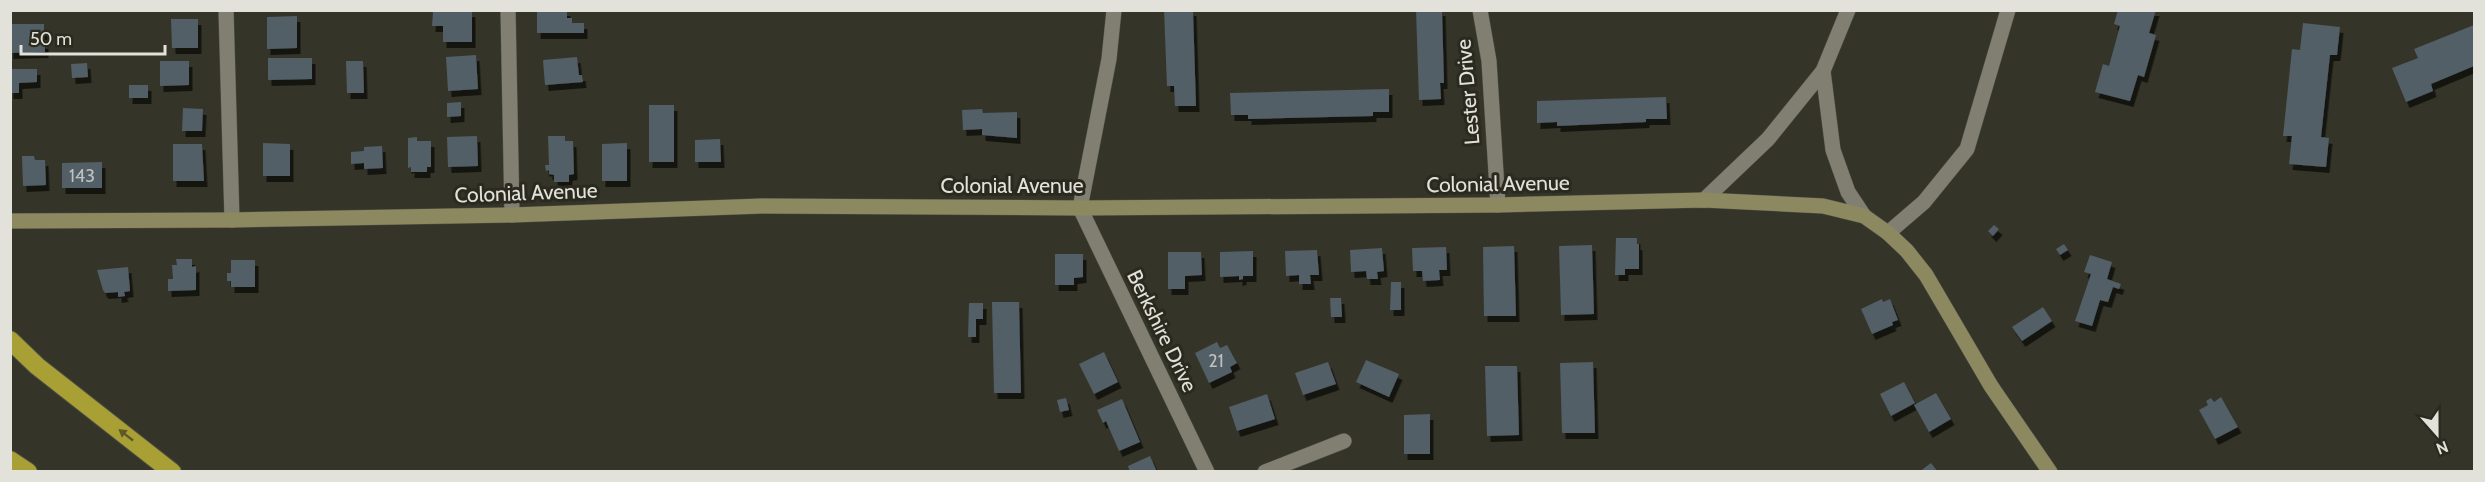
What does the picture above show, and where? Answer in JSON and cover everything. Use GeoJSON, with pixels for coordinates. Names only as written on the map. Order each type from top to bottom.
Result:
{"type":"FeatureCollection","features":[{"type":"Feature","properties":{"kind":"highway"},"geometry":{"type":"LineString","coordinates":[[10,340],[37,366],[172,471]]}},
{"type":"Feature","properties":{"kind":"highway"},"geometry":{"type":"LineString","coordinates":[[10,460],[28,471]]}},
{"type":"Feature","properties":{"kind":"street"},"geometry":{"type":"LineString","coordinates":[[226,10],[232,220]]}},
{"type":"Feature","properties":{"kind":"street"},"geometry":{"type":"LineString","coordinates":[[508,10],[512,215]]}},
{"type":"Feature","properties":{"kind":"street"},"geometry":{"type":"LineString","coordinates":[[1080,208],[1109,59],[1114,10]]}},
{"type":"Feature","properties":{"kind":"street","name":"Lester Drive"},"geometry":{"type":"LineString","coordinates":[[1480,10],[1489,61],[1498,206]]}},
{"type":"Feature","properties":{"kind":"street"},"geometry":{"type":"LineString","coordinates":[[1704,200],[1768,140],[1823,71],[1848,10]]}},
{"type":"Feature","properties":{"kind":"street"},"geometry":{"type":"LineString","coordinates":[[1888,233],[1924,202],[1967,149],[2008,10]]}},
{"type":"Feature","properties":{"kind":"street"},"geometry":{"type":"LineString","coordinates":[[1823,71],[1833,150],[1848,192],[1864,216]]}},
{"type":"Feature","properties":{"kind":"street","name":"Colonial Avenue"},"geometry":{"type":"LineString","coordinates":[[10,221],[512,215],[762,206],[1080,208],[1498,206],[1704,200],[1823,206],[1864,216],[1888,233],[1926,274],[1959,328],[1990,386],[2050,471]]}},
{"type":"Feature","properties":{"kind":"street","name":"Berkshire Drive"},"geometry":{"type":"LineString","coordinates":[[1080,208],[1207,471]]}},
{"type":"Feature","properties":{"kind":"street"},"geometry":{"type":"LineString","coordinates":[[1265,471],[1344,441]]}},
{"type":"Feature","properties":{"kind":"building"},"geometry":{"type":"Polygon","coordinates":[[[537,10],[567,10],[567,18],[572,18],[572,23],[584,23],[584,33],[537,33],[537,10]]]}},
{"type":"Feature","properties":{"kind":"building"},"geometry":{"type":"Polygon","coordinates":[[[1164,10],[1193,10],[1196,106],[1175,106],[1174,86],[1167,86],[1164,10]]]}},
{"type":"Feature","properties":{"kind":"building"},"geometry":{"type":"Polygon","coordinates":[[[1416,10],[1442,10],[1444,83],[1440,83],[1441,99],[1419,100],[1416,10]]]}},
{"type":"Feature","properties":{"kind":"building"},"geometry":{"type":"Polygon","coordinates":[[[2118,10],[2156,10],[2149,33],[2156,35],[2144,77],[2138,75],[2130,101],[2095,92],[2103,64],[2109,66],[2120,26],[2114,24],[2118,10]]]}},
{"type":"Feature","properties":{"kind":"building"},"geometry":{"type":"Polygon","coordinates":[[[472,11],[472,42],[443,42],[443,26],[432,26],[433,12],[472,11]]]}},
{"type":"Feature","properties":{"kind":"building"},"geometry":{"type":"Polygon","coordinates":[[[297,16],[297,48],[267,49],[267,17],[297,16]]]}},
{"type":"Feature","properties":{"kind":"building"},"geometry":{"type":"Polygon","coordinates":[[[171,19],[198,19],[198,48],[172,48],[171,19]]]}},
{"type":"Feature","properties":{"kind":"building"},"geometry":{"type":"Polygon","coordinates":[[[2303,23],[2340,27],[2337,55],[2330,55],[2321,137],[2329,138],[2326,167],[2289,164],[2292,136],[2283,136],[2292,49],[2300,50],[2303,23]]]}},
{"type":"Feature","properties":{"kind":"building"},"geometry":{"type":"Polygon","coordinates":[[[10,24],[44,24],[44,34],[39,34],[39,42],[45,43],[45,52],[10,53],[10,24]]]}},
{"type":"Feature","properties":{"kind":"building"},"geometry":{"type":"Polygon","coordinates":[[[2474,25],[2474,66],[2431,84],[2433,91],[2406,102],[2392,68],[2418,58],[2414,49],[2474,25]]]}},
{"type":"Feature","properties":{"kind":"building"},"geometry":{"type":"Polygon","coordinates":[[[476,55],[478,89],[448,91],[446,57],[476,55]]]}},
{"type":"Feature","properties":{"kind":"building"},"geometry":{"type":"Polygon","coordinates":[[[577,57],[579,75],[582,75],[583,82],[545,85],[543,60],[577,57]]]}},
{"type":"Feature","properties":{"kind":"building"},"geometry":{"type":"Polygon","coordinates":[[[268,58],[312,58],[312,79],[268,80],[268,58]]]}},
{"type":"Feature","properties":{"kind":"building"},"geometry":{"type":"Polygon","coordinates":[[[160,61],[189,61],[189,85],[160,86],[160,61]]]}},
{"type":"Feature","properties":{"kind":"building"},"geometry":{"type":"Polygon","coordinates":[[[346,61],[363,61],[364,93],[347,93],[346,61]]]}},
{"type":"Feature","properties":{"kind":"building"},"geometry":{"type":"Polygon","coordinates":[[[87,63],[88,77],[72,78],[71,64],[87,63]]]}},
{"type":"Feature","properties":{"kind":"building"},"geometry":{"type":"Polygon","coordinates":[[[10,69],[37,69],[37,82],[19,83],[19,93],[10,93],[10,69]]]}},
{"type":"Feature","properties":{"kind":"building"},"geometry":{"type":"Polygon","coordinates":[[[129,85],[148,85],[148,98],[129,98],[129,85]]]}},
{"type":"Feature","properties":{"kind":"building"},"geometry":{"type":"Polygon","coordinates":[[[1389,89],[1389,112],[1373,112],[1373,116],[1248,119],[1248,115],[1231,115],[1230,93],[1389,89]]]}},
{"type":"Feature","properties":{"kind":"building"},"geometry":{"type":"Polygon","coordinates":[[[1666,97],[1667,119],[1557,126],[1557,122],[1537,123],[1537,101],[1666,97]]]}},
{"type":"Feature","properties":{"kind":"building"},"geometry":{"type":"Polygon","coordinates":[[[461,102],[461,116],[447,117],[447,103],[461,102]]]}},
{"type":"Feature","properties":{"kind":"building"},"geometry":{"type":"Polygon","coordinates":[[[649,105],[674,105],[674,162],[649,162],[649,105]]]}},
{"type":"Feature","properties":{"kind":"building"},"geometry":{"type":"Polygon","coordinates":[[[183,108],[203,109],[202,131],[182,131],[183,108]]]}},
{"type":"Feature","properties":{"kind":"building"},"geometry":{"type":"Polygon","coordinates":[[[982,109],[983,113],[1017,112],[1017,138],[982,135],[982,129],[963,130],[962,110],[982,109]]]}},
{"type":"Feature","properties":{"kind":"building"},"geometry":{"type":"Polygon","coordinates":[[[477,136],[478,166],[448,167],[447,137],[477,136]]]}},
{"type":"Feature","properties":{"kind":"building"},"geometry":{"type":"Polygon","coordinates":[[[548,136],[565,136],[565,141],[573,141],[574,174],[569,175],[569,182],[554,182],[554,175],[549,174],[549,170],[546,171],[545,165],[549,165],[548,136]]]}},
{"type":"Feature","properties":{"kind":"building"},"geometry":{"type":"Polygon","coordinates":[[[417,137],[417,141],[431,141],[431,167],[427,167],[427,172],[411,172],[411,167],[408,168],[408,138],[417,137]]]}},
{"type":"Feature","properties":{"kind":"building"},"geometry":{"type":"Polygon","coordinates":[[[720,139],[721,162],[695,162],[695,140],[720,139]]]}},
{"type":"Feature","properties":{"kind":"building"},"geometry":{"type":"Polygon","coordinates":[[[263,143],[290,144],[290,176],[263,176],[263,143]]]}},
{"type":"Feature","properties":{"kind":"building"},"geometry":{"type":"Polygon","coordinates":[[[627,143],[627,181],[602,181],[602,144],[627,143]]]}},
{"type":"Feature","properties":{"kind":"building"},"geometry":{"type":"Polygon","coordinates":[[[173,144],[202,144],[204,181],[173,181],[173,144]]]}},
{"type":"Feature","properties":{"kind":"building"},"geometry":{"type":"Polygon","coordinates":[[[382,146],[383,168],[364,169],[364,163],[351,164],[351,152],[364,151],[364,147],[382,146]]]}},
{"type":"Feature","properties":{"kind":"building"},"geometry":{"type":"Polygon","coordinates":[[[22,156],[34,156],[35,160],[45,160],[46,185],[23,186],[22,156]]]}},
{"type":"Feature","properties":{"kind":"building"},"geometry":{"type":"Polygon","coordinates":[[[102,162],[102,188],[62,188],[62,163],[102,162]]]}},
{"type":"Feature","properties":{"kind":"building"},"geometry":{"type":"Polygon","coordinates":[[[1994,225],[1999,229],[1993,236],[1988,231],[1994,225]]]}},
{"type":"Feature","properties":{"kind":"building"},"geometry":{"type":"Polygon","coordinates":[[[1616,238],[1637,238],[1639,269],[1625,269],[1625,275],[1615,275],[1616,238]]]}},
{"type":"Feature","properties":{"kind":"building"},"geometry":{"type":"Polygon","coordinates":[[[2064,244],[2068,250],[2060,255],[2056,249],[2064,244]]]}},
{"type":"Feature","properties":{"kind":"building"},"geometry":{"type":"Polygon","coordinates":[[[1592,245],[1594,314],[1561,315],[1559,246],[1592,245]]]}},
{"type":"Feature","properties":{"kind":"building"},"geometry":{"type":"Polygon","coordinates":[[[1514,246],[1516,316],[1484,316],[1483,247],[1514,246]]]}},
{"type":"Feature","properties":{"kind":"building"},"geometry":{"type":"Polygon","coordinates":[[[1446,247],[1447,270],[1439,270],[1440,280],[1423,281],[1422,271],[1413,271],[1412,248],[1446,247]]]}},
{"type":"Feature","properties":{"kind":"building"},"geometry":{"type":"Polygon","coordinates":[[[1382,248],[1384,271],[1377,272],[1378,279],[1367,279],[1366,271],[1351,272],[1350,250],[1382,248]]]}},
{"type":"Feature","properties":{"kind":"building"},"geometry":{"type":"Polygon","coordinates":[[[1317,250],[1319,275],[1310,275],[1311,284],[1299,284],[1299,275],[1286,276],[1285,251],[1317,250]]]}},
{"type":"Feature","properties":{"kind":"building"},"geometry":{"type":"Polygon","coordinates":[[[1253,251],[1253,276],[1243,276],[1243,279],[1239,280],[1239,276],[1220,277],[1220,252],[1253,251]]]}},
{"type":"Feature","properties":{"kind":"building"},"geometry":{"type":"Polygon","coordinates":[[[1168,252],[1201,252],[1202,275],[1185,276],[1185,289],[1168,289],[1168,252]]]}},
{"type":"Feature","properties":{"kind":"building"},"geometry":{"type":"Polygon","coordinates":[[[1055,254],[1083,254],[1083,277],[1074,278],[1074,285],[1055,285],[1055,254]]]}},
{"type":"Feature","properties":{"kind":"building"},"geometry":{"type":"Polygon","coordinates":[[[2090,255],[2112,262],[2107,279],[2121,284],[2119,289],[2113,287],[2108,302],[2100,300],[2092,326],[2075,321],[2091,274],[2084,272],[2090,255]]]}},
{"type":"Feature","properties":{"kind":"building"},"geometry":{"type":"Polygon","coordinates":[[[176,259],[192,259],[192,267],[196,266],[196,290],[168,291],[168,279],[173,279],[172,265],[177,265],[176,259]]]}},
{"type":"Feature","properties":{"kind":"building"},"geometry":{"type":"Polygon","coordinates":[[[231,260],[255,260],[255,287],[231,287],[231,281],[227,281],[227,273],[231,273],[231,260]]]}},
{"type":"Feature","properties":{"kind":"building"},"geometry":{"type":"Polygon","coordinates":[[[128,267],[130,291],[124,292],[125,296],[118,297],[118,292],[105,293],[97,270],[128,267]]]}},
{"type":"Feature","properties":{"kind":"building"},"geometry":{"type":"Polygon","coordinates":[[[1391,282],[1401,282],[1401,310],[1390,310],[1391,282]]]}},
{"type":"Feature","properties":{"kind":"building"},"geometry":{"type":"Polygon","coordinates":[[[1330,298],[1341,298],[1342,317],[1331,317],[1330,298]]]}},
{"type":"Feature","properties":{"kind":"building"},"geometry":{"type":"Polygon","coordinates":[[[1882,299],[1883,302],[1890,299],[1898,320],[1892,322],[1893,325],[1872,334],[1861,309],[1882,299]]]}},
{"type":"Feature","properties":{"kind":"building"},"geometry":{"type":"Polygon","coordinates":[[[992,302],[1019,302],[1021,393],[994,393],[992,302]]]}},
{"type":"Feature","properties":{"kind":"building"},"geometry":{"type":"Polygon","coordinates":[[[969,303],[983,303],[983,319],[976,319],[976,337],[968,337],[969,303]]]}},
{"type":"Feature","properties":{"kind":"building"},"geometry":{"type":"Polygon","coordinates":[[[2043,307],[2052,321],[2022,341],[2012,327],[2043,307]]]}},
{"type":"Feature","properties":{"kind":"building"},"geometry":{"type":"Polygon","coordinates":[[[1217,342],[1220,348],[1227,345],[1237,363],[1230,367],[1232,372],[1209,383],[1195,353],[1217,342]]]}},
{"type":"Feature","properties":{"kind":"building"},"geometry":{"type":"Polygon","coordinates":[[[1104,352],[1118,382],[1094,394],[1079,364],[1104,352]]]}},
{"type":"Feature","properties":{"kind":"building"},"geometry":{"type":"Polygon","coordinates":[[[1366,360],[1399,374],[1389,397],[1356,382],[1366,360]]]}},
{"type":"Feature","properties":{"kind":"building"},"geometry":{"type":"Polygon","coordinates":[[[1328,362],[1336,384],[1303,395],[1295,373],[1328,362]]]}},
{"type":"Feature","properties":{"kind":"building"},"geometry":{"type":"Polygon","coordinates":[[[1593,362],[1595,433],[1562,433],[1560,363],[1593,362]]]}},
{"type":"Feature","properties":{"kind":"building"},"geometry":{"type":"Polygon","coordinates":[[[1485,366],[1517,366],[1519,435],[1487,436],[1485,366]]]}},
{"type":"Feature","properties":{"kind":"building"},"geometry":{"type":"Polygon","coordinates":[[[1904,382],[1915,403],[1891,416],[1880,394],[1904,382]]]}},
{"type":"Feature","properties":{"kind":"building"},"geometry":{"type":"Polygon","coordinates":[[[1936,393],[1951,419],[1929,432],[1914,405],[1936,393]]]}},
{"type":"Feature","properties":{"kind":"building"},"geometry":{"type":"Polygon","coordinates":[[[1267,394],[1275,419],[1237,431],[1229,407],[1267,394]]]}},
{"type":"Feature","properties":{"kind":"building"},"geometry":{"type":"Polygon","coordinates":[[[2221,397],[2238,427],[2215,439],[2199,410],[2208,405],[2206,401],[2211,398],[2214,402],[2221,397]]]}},
{"type":"Feature","properties":{"kind":"building"},"geometry":{"type":"Polygon","coordinates":[[[1066,398],[1069,410],[1060,412],[1057,400],[1066,398]]]}},
{"type":"Feature","properties":{"kind":"building"},"geometry":{"type":"Polygon","coordinates":[[[1122,399],[1140,442],[1119,451],[1106,421],[1103,423],[1097,410],[1122,399]]]}},
{"type":"Feature","properties":{"kind":"building"},"geometry":{"type":"Polygon","coordinates":[[[1430,414],[1430,454],[1404,454],[1404,415],[1430,414]]]}},
{"type":"Feature","properties":{"kind":"building"},"geometry":{"type":"Polygon","coordinates":[[[1150,456],[1157,472],[1130,472],[1128,466],[1150,456]]]}},
{"type":"Feature","properties":{"kind":"building"},"geometry":{"type":"Polygon","coordinates":[[[1931,463],[1938,472],[1919,472],[1931,463]]]}}]}
